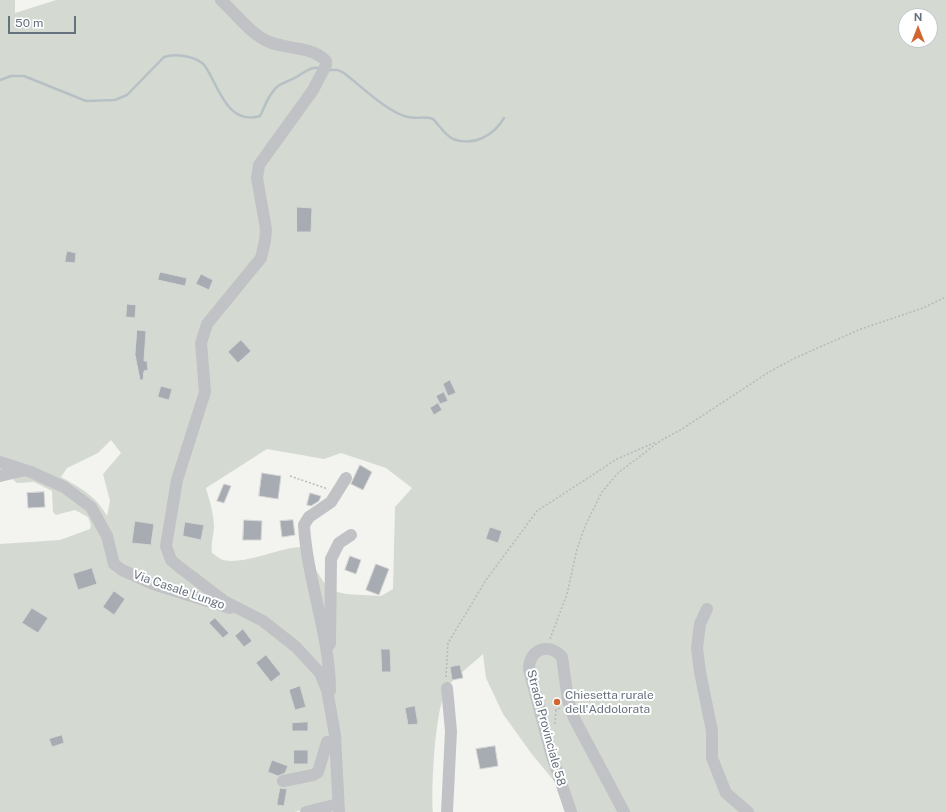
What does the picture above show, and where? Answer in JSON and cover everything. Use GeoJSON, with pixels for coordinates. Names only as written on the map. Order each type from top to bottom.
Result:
{"type":"FeatureCollection","features":[{"type":"Feature","properties":{"kind":"street"},"geometry":{"type":"LineString","coordinates":[[221,0],[261,38],[274,44],[314,53],[326,60],[326,65],[313,90],[259,165],[257,178],[266,229],[261,258],[207,324],[201,343],[206,392],[177,480],[166,546],[171,560],[224,601],[264,622],[296,646],[320,673],[327,690],[335,742],[338,809],[306,812]]}},
{"type":"Feature","properties":{"kind":"street","name":"Via Casale Lungo"},"geometry":{"type":"LineString","coordinates":[[0,462],[25,470],[64,487],[90,507],[108,536],[114,564],[122,570],[153,584],[213,604],[244,611]]}},
{"type":"Feature","properties":{"kind":"street"},"geometry":{"type":"LineString","coordinates":[[0,476],[25,470]]}},
{"type":"Feature","properties":{"kind":"street"},"geometry":{"type":"LineString","coordinates":[[330,665],[324,645],[304,525],[309,517],[331,502],[346,478]]}},
{"type":"Feature","properties":{"kind":"street"},"geometry":{"type":"LineString","coordinates":[[330,706],[331,559],[339,543],[351,535]]}},
{"type":"Feature","properties":{"kind":"street"},"geometry":{"type":"LineString","coordinates":[[707,609],[700,624],[697,648],[700,672],[712,731],[712,758],[726,793],[748,812]]}},
{"type":"Feature","properties":{"kind":"street"},"geometry":{"type":"LineString","coordinates":[[546,649],[556,651],[562,657],[568,700],[579,728],[624,812]]}},
{"type":"Feature","properties":{"kind":"street","name":"Strada Provinciale 58"},"geometry":{"type":"LineString","coordinates":[[546,649],[536,652],[531,657],[529,669],[551,753],[571,812]]}},
{"type":"Feature","properties":{"kind":"street"},"geometry":{"type":"LineString","coordinates":[[447,688],[451,730],[447,812]]}},
{"type":"Feature","properties":{"kind":"street"},"geometry":{"type":"LineString","coordinates":[[283,781],[314,775],[318,772],[327,742],[335,742]]}},
{"type":"Feature","properties":{"kind":"path"},"geometry":{"type":"LineString","coordinates":[[447,688],[444,672],[448,643],[486,580],[537,511],[617,459],[660,441],[682,429],[769,372],[794,358],[861,329],[923,308],[946,297]]}},
{"type":"Feature","properties":{"kind":"path"},"geometry":{"type":"LineString","coordinates":[[546,649],[567,594],[582,534],[602,492],[618,473],[660,441]]}},
{"type":"Feature","properties":{"kind":"path"},"geometry":{"type":"LineString","coordinates":[[290,476],[337,492]]}},
{"type":"Feature","properties":{"kind":"path"},"geometry":{"type":"LineString","coordinates":[[556,711],[568,700]]}},
{"type":"Feature","properties":{"kind":"path"},"geometry":{"type":"LineString","coordinates":[[554,725],[556,705]]}},
{"type":"Feature","properties":{"kind":"shaded area"},"geometry":{"type":"Polygon","coordinates":[[[0,0],[15,0],[15,13],[56,0],[946,0],[946,812],[571,812],[563,792],[531,753],[503,714],[486,678],[483,654],[450,684],[443,698],[439,712],[435,748],[433,812],[339,812],[318,805],[295,812],[0,812],[0,544],[60,540],[90,529],[91,525],[88,517],[75,510],[56,515],[53,512],[52,491],[34,482],[17,483],[10,477],[0,474],[0,0]],[[111,440],[98,453],[67,468],[61,477],[93,498],[107,516],[110,501],[103,474],[121,453],[111,440]],[[267,449],[206,488],[212,508],[214,523],[212,553],[220,559],[232,561],[301,547],[329,590],[346,594],[381,596],[393,589],[395,507],[412,488],[386,468],[341,453],[324,459],[267,449]]]}},
{"type":"Feature","properties":{"kind":"building"},"geometry":{"type":"Polygon","coordinates":[[[297,207],[312,208],[311,232],[297,232],[297,207]]]}},
{"type":"Feature","properties":{"kind":"building"},"geometry":{"type":"Polygon","coordinates":[[[67,251],[76,253],[75,263],[65,262],[67,251]]]}},
{"type":"Feature","properties":{"kind":"building"},"geometry":{"type":"Polygon","coordinates":[[[160,272],[187,278],[185,286],[158,280],[160,272]]]}},
{"type":"Feature","properties":{"kind":"building"},"geometry":{"type":"Polygon","coordinates":[[[201,274],[213,280],[209,290],[196,284],[201,274]]]}},
{"type":"Feature","properties":{"kind":"building"},"geometry":{"type":"Polygon","coordinates":[[[127,304],[136,305],[135,318],[126,317],[127,304]]]}},
{"type":"Feature","properties":{"kind":"building"},"geometry":{"type":"Polygon","coordinates":[[[137,330],[146,331],[144,361],[147,361],[148,370],[144,371],[143,380],[140,380],[135,355],[137,330]]]}},
{"type":"Feature","properties":{"kind":"building"},"geometry":{"type":"Polygon","coordinates":[[[241,340],[251,351],[238,363],[228,352],[241,340]]]}},
{"type":"Feature","properties":{"kind":"building"},"geometry":{"type":"Polygon","coordinates":[[[450,380],[456,393],[448,396],[443,384],[450,380]]]}},
{"type":"Feature","properties":{"kind":"building"},"geometry":{"type":"Polygon","coordinates":[[[161,386],[172,389],[169,400],[158,397],[161,386]]]}},
{"type":"Feature","properties":{"kind":"building"},"geometry":{"type":"Polygon","coordinates":[[[444,392],[448,401],[440,404],[436,396],[444,392]]]}},
{"type":"Feature","properties":{"kind":"building"},"geometry":{"type":"Polygon","coordinates":[[[438,403],[442,410],[434,415],[430,408],[438,403]]]}},
{"type":"Feature","properties":{"kind":"building"},"geometry":{"type":"Polygon","coordinates":[[[360,465],[372,472],[363,490],[351,484],[360,465]]]}},
{"type":"Feature","properties":{"kind":"building"},"geometry":{"type":"Polygon","coordinates":[[[262,473],[281,476],[278,499],[259,496],[262,473]]]}},
{"type":"Feature","properties":{"kind":"building"},"geometry":{"type":"Polygon","coordinates":[[[224,484],[231,486],[224,503],[217,501],[224,484]]]}},
{"type":"Feature","properties":{"kind":"building"},"geometry":{"type":"Polygon","coordinates":[[[44,492],[45,507],[28,508],[27,493],[44,492]]]}},
{"type":"Feature","properties":{"kind":"building"},"geometry":{"type":"Polygon","coordinates":[[[310,493],[321,496],[319,501],[311,506],[307,505],[310,493]]]}},
{"type":"Feature","properties":{"kind":"building"},"geometry":{"type":"Polygon","coordinates":[[[244,520],[262,521],[261,540],[243,540],[244,520]]]}},
{"type":"Feature","properties":{"kind":"building"},"geometry":{"type":"Polygon","coordinates":[[[293,520],[295,535],[282,537],[280,521],[293,520]]]}},
{"type":"Feature","properties":{"kind":"building"},"geometry":{"type":"Polygon","coordinates":[[[135,521],[154,524],[151,545],[132,543],[135,521]]]}},
{"type":"Feature","properties":{"kind":"building"},"geometry":{"type":"Polygon","coordinates":[[[185,522],[204,525],[201,540],[183,536],[185,522]]]}},
{"type":"Feature","properties":{"kind":"building"},"geometry":{"type":"Polygon","coordinates":[[[490,527],[502,531],[498,543],[486,539],[490,527]]]}},
{"type":"Feature","properties":{"kind":"building"},"geometry":{"type":"Polygon","coordinates":[[[350,556],[361,560],[356,574],[345,570],[350,556]]]}},
{"type":"Feature","properties":{"kind":"building"},"geometry":{"type":"Polygon","coordinates":[[[376,564],[389,569],[379,595],[366,590],[376,564]]]}},
{"type":"Feature","properties":{"kind":"building"},"geometry":{"type":"Polygon","coordinates":[[[92,568],[97,584],[78,590],[73,574],[92,568]]]}},
{"type":"Feature","properties":{"kind":"building"},"geometry":{"type":"Polygon","coordinates":[[[114,591],[125,599],[114,615],[103,607],[114,591]]]}},
{"type":"Feature","properties":{"kind":"building"},"geometry":{"type":"Polygon","coordinates":[[[32,608],[48,618],[38,633],[22,623],[32,608]]]}},
{"type":"Feature","properties":{"kind":"building"},"geometry":{"type":"Polygon","coordinates":[[[215,618],[229,633],[223,638],[209,623],[215,618]]]}},
{"type":"Feature","properties":{"kind":"building"},"geometry":{"type":"Polygon","coordinates":[[[243,629],[252,641],[244,647],[235,636],[243,629]]]}},
{"type":"Feature","properties":{"kind":"building"},"geometry":{"type":"Polygon","coordinates":[[[381,649],[390,649],[391,672],[382,672],[381,649]]]}},
{"type":"Feature","properties":{"kind":"building"},"geometry":{"type":"Polygon","coordinates":[[[266,655],[281,674],[271,682],[256,663],[266,655]]]}},
{"type":"Feature","properties":{"kind":"building"},"geometry":{"type":"Polygon","coordinates":[[[460,665],[463,678],[452,680],[450,667],[460,665]]]}},
{"type":"Feature","properties":{"kind":"building"},"geometry":{"type":"Polygon","coordinates":[[[300,686],[306,707],[295,710],[289,690],[300,686]]]}},
{"type":"Feature","properties":{"kind":"building"},"geometry":{"type":"Polygon","coordinates":[[[415,706],[418,724],[408,725],[405,708],[415,706]]]}},
{"type":"Feature","properties":{"kind":"building"},"geometry":{"type":"Polygon","coordinates":[[[308,722],[308,731],[292,731],[292,723],[308,722]]]}},
{"type":"Feature","properties":{"kind":"building"},"geometry":{"type":"Polygon","coordinates":[[[62,735],[64,743],[52,747],[49,739],[62,735]]]}},
{"type":"Feature","properties":{"kind":"building"},"geometry":{"type":"Polygon","coordinates":[[[495,746],[498,766],[480,769],[476,749],[495,746]]]}},
{"type":"Feature","properties":{"kind":"building"},"geometry":{"type":"Polygon","coordinates":[[[294,750],[308,750],[308,764],[294,764],[294,750]]]}},
{"type":"Feature","properties":{"kind":"building"},"geometry":{"type":"Polygon","coordinates":[[[272,760],[288,766],[285,773],[278,776],[268,772],[272,760]]]}},
{"type":"Feature","properties":{"kind":"building"},"geometry":{"type":"Polygon","coordinates":[[[280,788],[287,789],[284,806],[277,805],[280,788]]]}},
{"type":"Feature","properties":{"kind":"waterway"},"geometry":{"type":"LineString","coordinates":[[0,80],[11,76],[24,76],[86,101],[115,100],[127,95],[164,57],[180,55],[197,60],[205,66],[225,102],[239,115],[249,118],[260,116],[270,96],[278,86],[308,70],[320,68]]}},
{"type":"Feature","properties":{"kind":"waterway"},"geometry":{"type":"LineString","coordinates":[[327,70],[338,70],[344,73],[374,98],[400,114],[411,118],[433,119],[453,139],[468,141],[483,138],[495,130],[504,118]]}},
{"type":"Feature","properties":{"kind":"place","name":"Chiesetta rurale dell'Addolorata"},"geometry":{"type":"Point","coordinates":[557,702]}}]}
